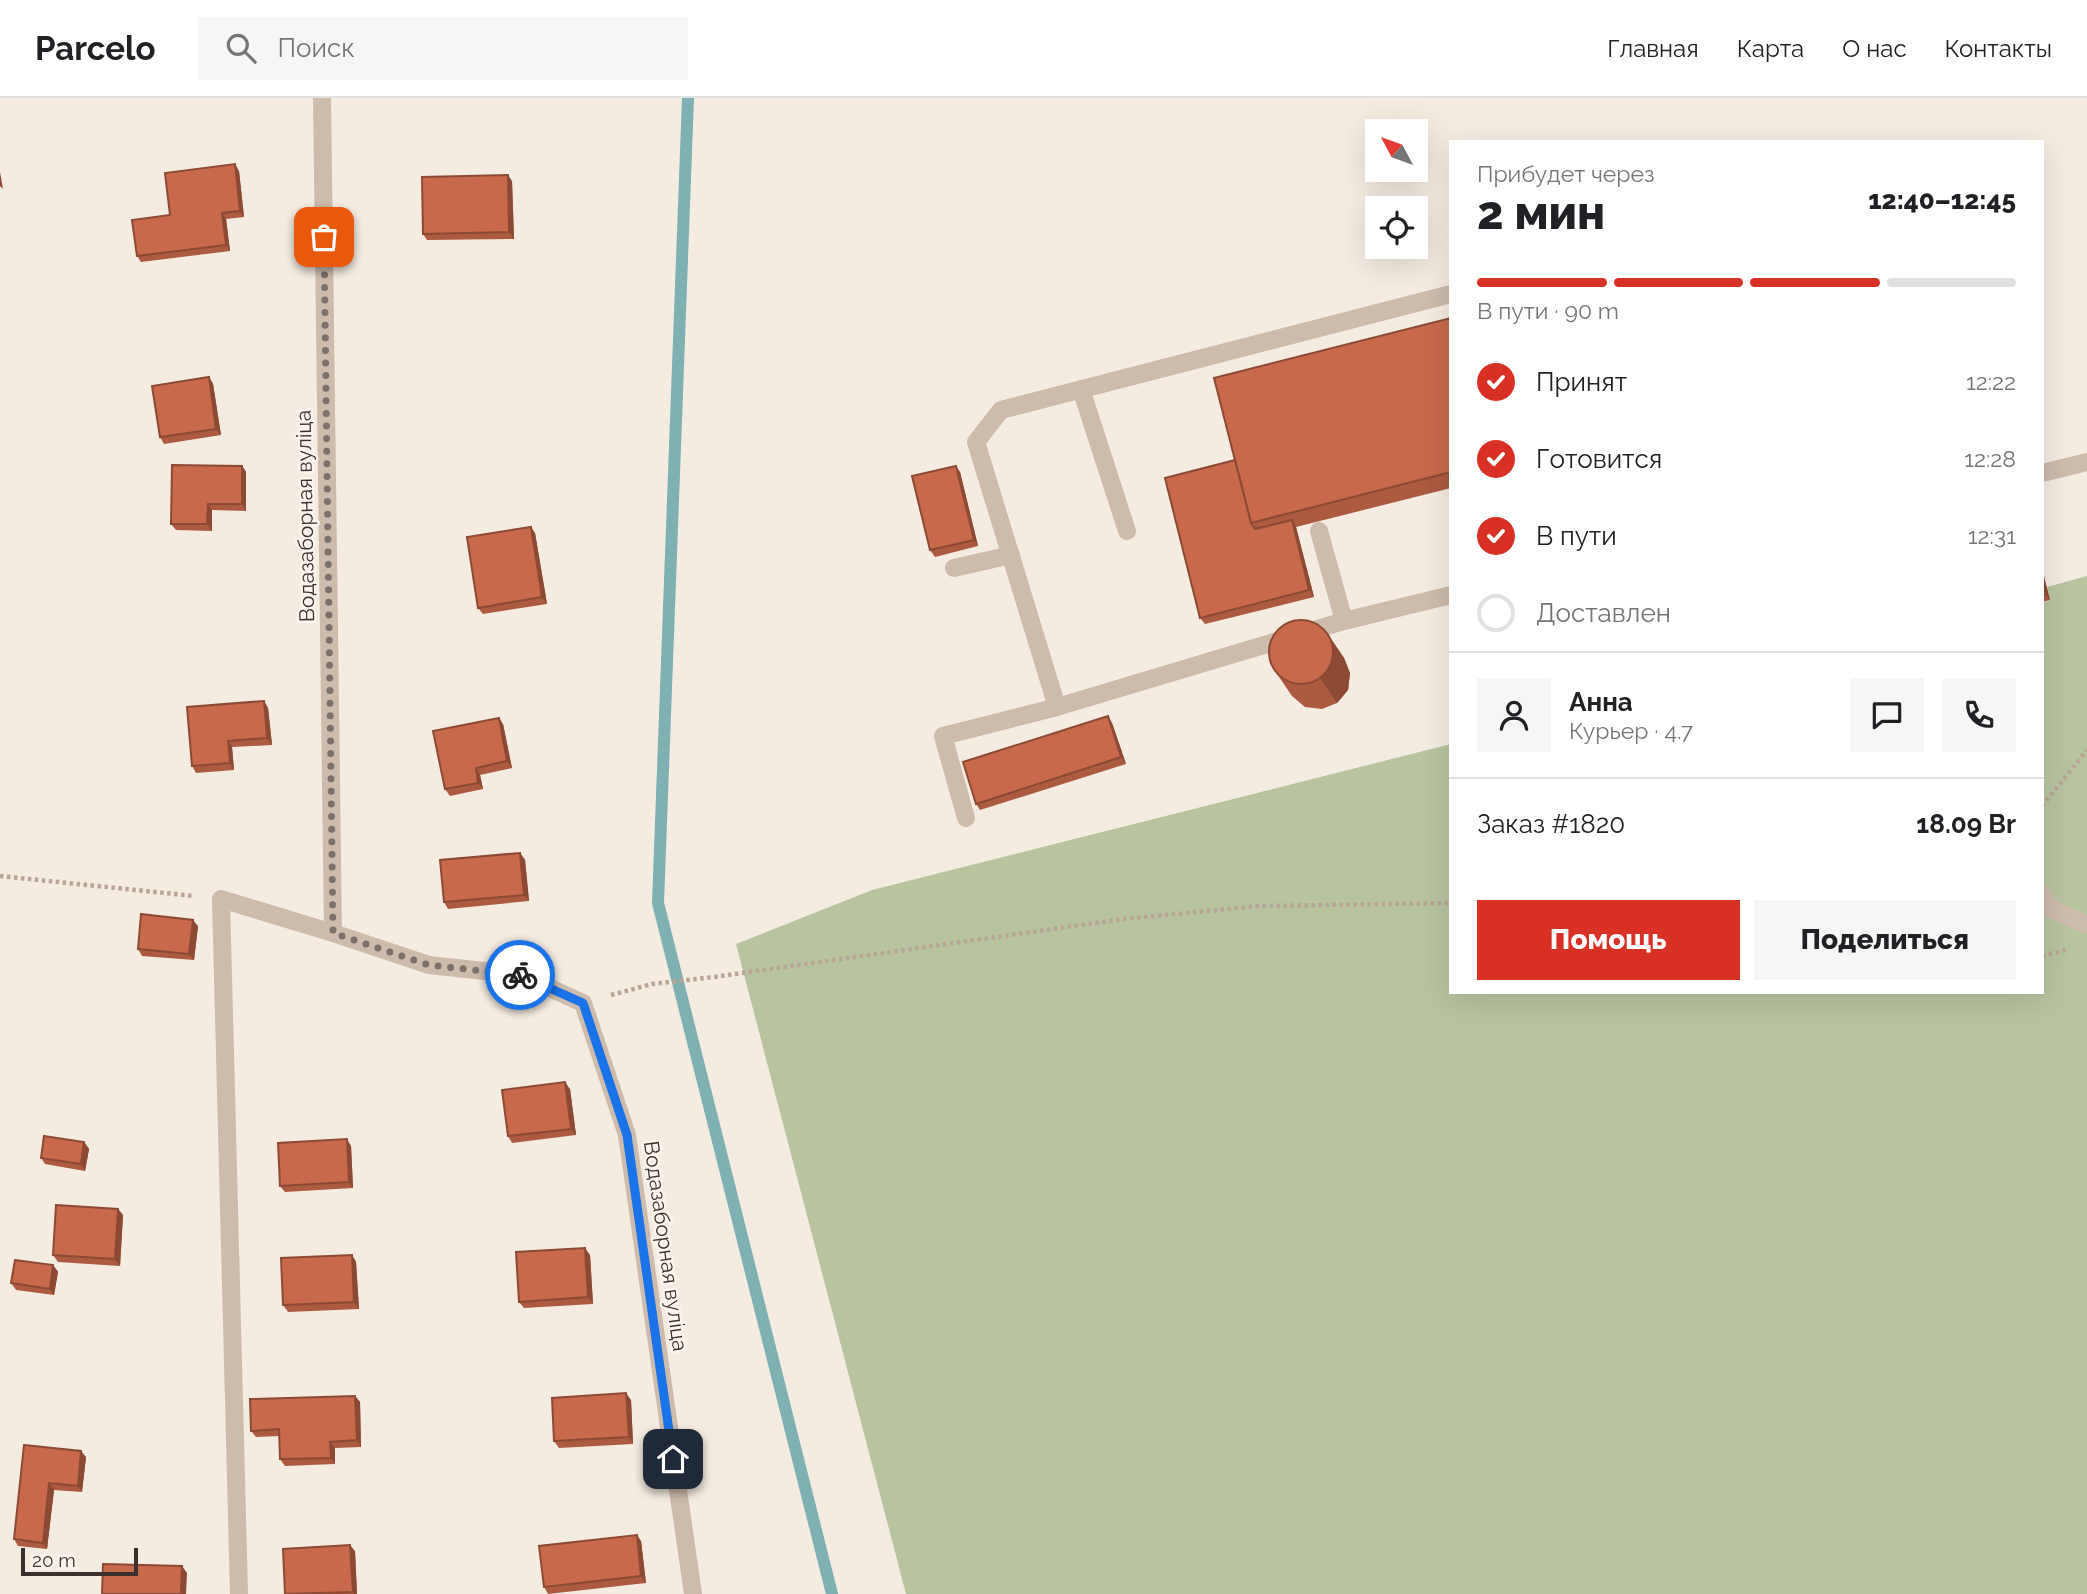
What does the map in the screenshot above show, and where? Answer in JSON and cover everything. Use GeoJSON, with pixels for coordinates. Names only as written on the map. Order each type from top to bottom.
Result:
{"type":"FeatureCollection","features":[{"type":"Feature","properties":{"kind":"street","name":"Водазаборная вуліца"},"geometry":{"type":"LineString","coordinates":[[322,98],[333,933]]}},
{"type":"Feature","properties":{"kind":"street"},"geometry":{"type":"LineString","coordinates":[[1058,707],[976,442],[1001,410],[1449,295]]}},
{"type":"Feature","properties":{"kind":"street"},"geometry":{"type":"LineString","coordinates":[[1081,389],[1128,531]]}},
{"type":"Feature","properties":{"kind":"street"},"geometry":{"type":"LineString","coordinates":[[2044,473],[2087,462]]}},
{"type":"Feature","properties":{"kind":"street"},"geometry":{"type":"LineString","coordinates":[[1319,531],[1344,621]]}},
{"type":"Feature","properties":{"kind":"street"},"geometry":{"type":"LineString","coordinates":[[954,568],[1011,555]]}},
{"type":"Feature","properties":{"kind":"street"},"geometry":{"type":"LineString","coordinates":[[965,818],[943,736],[1058,707],[1344,621],[1449,595]]}},
{"type":"Feature","properties":{"kind":"street"},"geometry":{"type":"LineString","coordinates":[[2044,898],[2050,908],[2087,925]]}},
{"type":"Feature","properties":{"kind":"street"},"geometry":{"type":"LineString","coordinates":[[239,1594],[221,899],[429,965],[521,975],[583,1003]]}},
{"type":"Feature","properties":{"kind":"street","name":"Водазаборная вуліца"},"geometry":{"type":"LineString","coordinates":[[583,1003],[627,1135],[693,1594]]}},
{"type":"Feature","properties":{"kind":"path"},"geometry":{"type":"LineString","coordinates":[[2044,804],[2087,750]]}},
{"type":"Feature","properties":{"kind":"path"},"geometry":{"type":"LineString","coordinates":[[0,876],[221,899]]}},
{"type":"Feature","properties":{"kind":"path"},"geometry":{"type":"LineString","coordinates":[[583,1003],[652,984],[1123,919],[1260,906],[1449,903]]}},
{"type":"Feature","properties":{"kind":"path"},"geometry":{"type":"LineString","coordinates":[[2044,955],[2076,947]]}},
{"type":"Feature","properties":{"kind":"green space"},"geometry":{"type":"Polygon","coordinates":[[[2087,576],[2087,1594],[906,1594],[736,944],[872,890],[1449,745],[1449,994],[2044,994],[2044,602],[2050,600],[2047,587],[2087,576]]]}},
{"type":"Feature","properties":{"kind":"building"},"geometry":{"type":"Polygon","coordinates":[[[235,164],[240,211],[222,213],[226,245],[137,256],[132,220],[170,215],[165,173],[235,164]]]}},
{"type":"Feature","properties":{"kind":"building"},"geometry":{"type":"Polygon","coordinates":[[[508,175],[509,232],[423,234],[422,177],[508,175]]]}},
{"type":"Feature","properties":{"kind":"building"},"geometry":{"type":"Polygon","coordinates":[[[1449,319],[1449,473],[1251,523],[1214,378],[1449,319]]]}},
{"type":"Feature","properties":{"kind":"building"},"geometry":{"type":"Polygon","coordinates":[[[209,377],[216,429],[160,437],[152,386],[209,377]]]}},
{"type":"Feature","properties":{"kind":"building"},"geometry":{"type":"Polygon","coordinates":[[[1235,460],[1251,523],[1255,529],[1292,520],[1309,590],[1200,618],[1165,478],[1235,460]]]}},
{"type":"Feature","properties":{"kind":"building"},"geometry":{"type":"Polygon","coordinates":[[[172,465],[242,466],[242,504],[208,504],[207,524],[171,524],[172,465]]]}},
{"type":"Feature","properties":{"kind":"building"},"geometry":{"type":"Polygon","coordinates":[[[956,466],[974,540],[930,550],[912,476],[956,466]]]}},
{"type":"Feature","properties":{"kind":"building"},"geometry":{"type":"Polygon","coordinates":[[[531,527],[542,597],[478,608],[467,537],[531,527]]]}},
{"type":"Feature","properties":{"kind":"building"},"geometry":{"type":"Polygon","coordinates":[[[1301,620],[1319,626],[1327,634],[1333,652],[1327,670],[1319,678],[1301,684],[1283,678],[1275,670],[1269,652],[1275,634],[1283,626],[1301,620]]]}},
{"type":"Feature","properties":{"kind":"building"},"geometry":{"type":"Polygon","coordinates":[[[264,701],[267,738],[228,741],[230,763],[192,766],[187,707],[264,701]]]}},
{"type":"Feature","properties":{"kind":"building"},"geometry":{"type":"Polygon","coordinates":[[[1108,716],[1121,757],[976,804],[963,762],[1108,716]]]}},
{"type":"Feature","properties":{"kind":"building"},"geometry":{"type":"Polygon","coordinates":[[[499,718],[507,761],[476,768],[478,783],[445,789],[433,731],[499,718]]]}},
{"type":"Feature","properties":{"kind":"building"},"geometry":{"type":"Polygon","coordinates":[[[520,853],[524,895],[444,902],[440,860],[520,853]]]}},
{"type":"Feature","properties":{"kind":"building"},"geometry":{"type":"Polygon","coordinates":[[[141,914],[193,920],[189,954],[138,949],[141,914]]]}},
{"type":"Feature","properties":{"kind":"building"},"geometry":{"type":"Polygon","coordinates":[[[565,1082],[571,1129],[508,1136],[502,1090],[565,1082]]]}},
{"type":"Feature","properties":{"kind":"building"},"geometry":{"type":"Polygon","coordinates":[[[44,1136],[84,1142],[81,1164],[41,1158],[44,1136]]]}},
{"type":"Feature","properties":{"kind":"building"},"geometry":{"type":"Polygon","coordinates":[[[347,1139],[349,1182],[280,1186],[278,1143],[347,1139]]]}},
{"type":"Feature","properties":{"kind":"building"},"geometry":{"type":"Polygon","coordinates":[[[56,1205],[118,1209],[115,1259],[53,1255],[56,1205]]]}},
{"type":"Feature","properties":{"kind":"building"},"geometry":{"type":"Polygon","coordinates":[[[585,1248],[588,1297],[519,1302],[516,1252],[585,1248]]]}},
{"type":"Feature","properties":{"kind":"building"},"geometry":{"type":"Polygon","coordinates":[[[352,1255],[354,1302],[283,1305],[281,1258],[352,1255]]]}},
{"type":"Feature","properties":{"kind":"building"},"geometry":{"type":"Polygon","coordinates":[[[15,1260],[53,1265],[50,1289],[11,1283],[15,1260]]]}},
{"type":"Feature","properties":{"kind":"building"},"geometry":{"type":"Polygon","coordinates":[[[626,1393],[629,1437],[554,1441],[552,1398],[626,1393]]]}},
{"type":"Feature","properties":{"kind":"building"},"geometry":{"type":"Polygon","coordinates":[[[355,1396],[357,1440],[330,1442],[331,1458],[280,1459],[279,1429],[251,1431],[250,1399],[355,1396]]]}},
{"type":"Feature","properties":{"kind":"building"},"geometry":{"type":"Polygon","coordinates":[[[24,1445],[81,1451],[78,1486],[49,1483],[43,1543],[14,1539],[24,1445]]]}},
{"type":"Feature","properties":{"kind":"building"},"geometry":{"type":"Polygon","coordinates":[[[637,1535],[641,1576],[544,1587],[539,1546],[637,1535]]]}},
{"type":"Feature","properties":{"kind":"building"},"geometry":{"type":"Polygon","coordinates":[[[350,1545],[353,1592],[285,1594],[283,1549],[350,1545]]]}},
{"type":"Feature","properties":{"kind":"building"},"geometry":{"type":"Polygon","coordinates":[[[103,1564],[182,1566],[181,1594],[102,1594],[103,1564]]]}},
{"type":"Feature","properties":{"kind":"waterway"},"geometry":{"type":"LineString","coordinates":[[688,98],[658,903],[832,1594]]}},
{"type":"Feature","properties":{"kind":"way so far"},"geometry":{"type":"LineString","coordinates":[[324,237],[333,933],[429,965],[520,975]]}},
{"type":"Feature","properties":{"kind":"route"},"geometry":{"type":"LineString","coordinates":[[520,975],[583,1003],[627,1135],[673,1459]]}}]}
